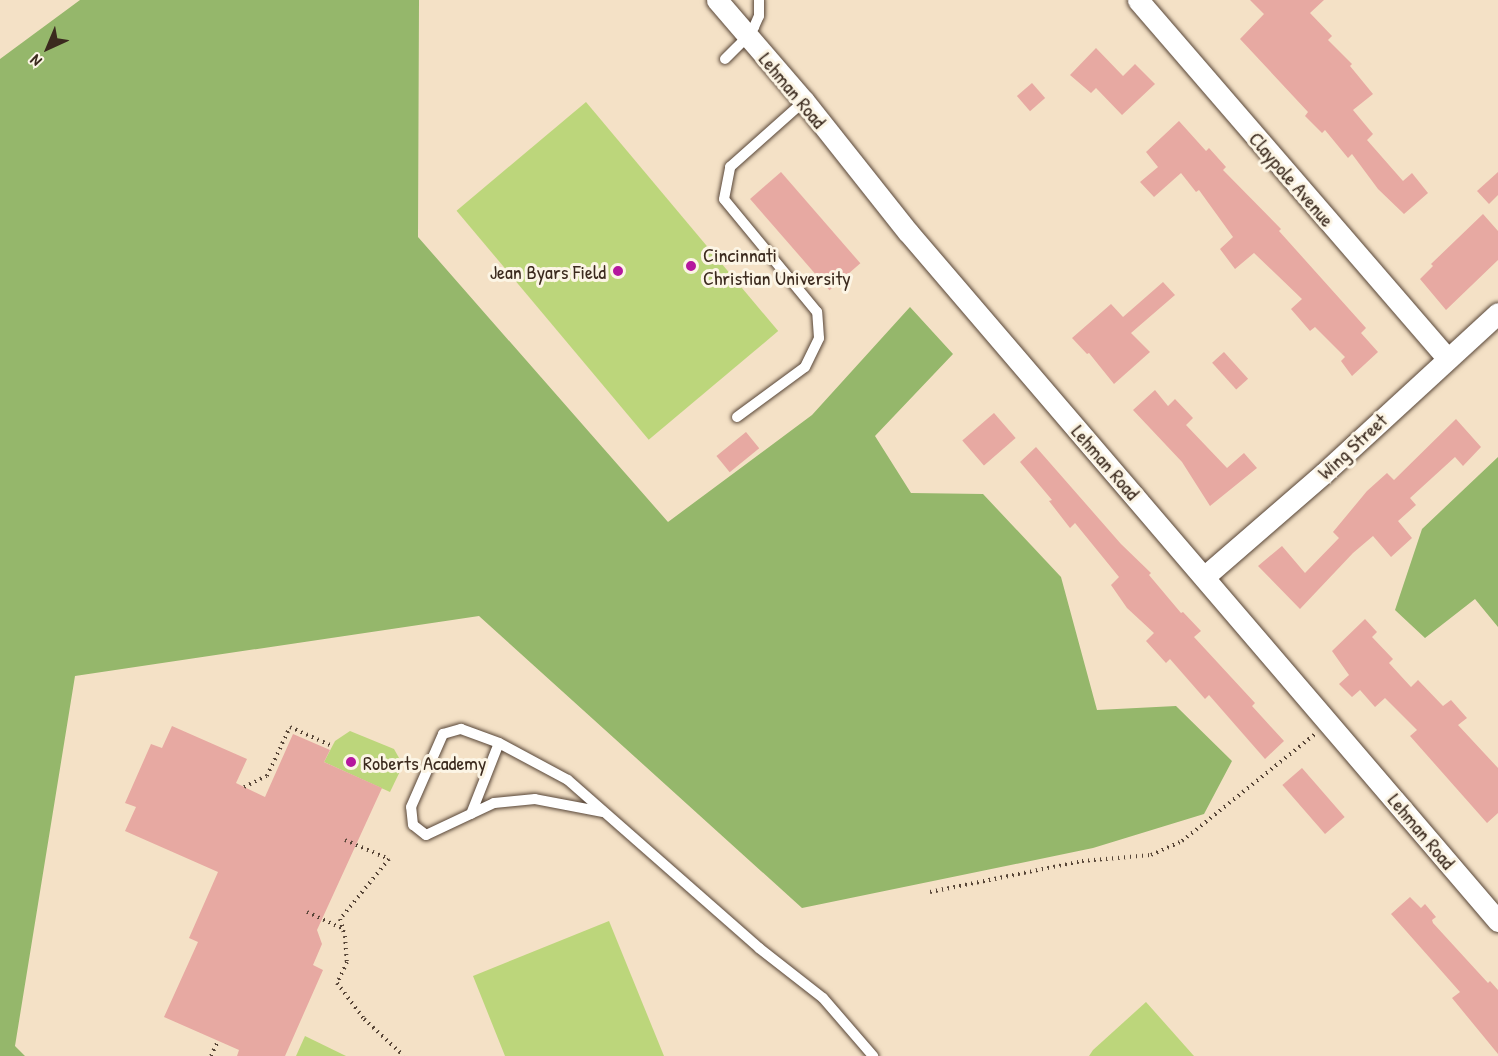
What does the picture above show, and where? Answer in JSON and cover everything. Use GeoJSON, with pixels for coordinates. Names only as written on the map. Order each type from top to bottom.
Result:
{"type":"FeatureCollection","features":[{"type":"Feature","properties":{"kind":"street","name":"Lehman Road"},"geometry":{"type":"LineString","coordinates":[[717,0],[804,101],[908,232],[1498,921]]}},
{"type":"Feature","properties":{"kind":"street","name":"Claypole Avenue"},"geometry":{"type":"LineString","coordinates":[[1138,0],[1447,358]]}},
{"type":"Feature","properties":{"kind":"street","name":"Wing Street"},"geometry":{"type":"LineString","coordinates":[[1204,577],[1324,473],[1498,313]]}},
{"type":"Feature","properties":{"kind":"lane"},"geometry":{"type":"LineString","coordinates":[[725,59],[748,36],[759,16],[759,0]]}},
{"type":"Feature","properties":{"kind":"lane"},"geometry":{"type":"LineString","coordinates":[[737,417],[805,367],[819,338],[817,312],[724,199],[730,167],[804,101]]}},
{"type":"Feature","properties":{"kind":"lane"},"geometry":{"type":"LineString","coordinates":[[603,812],[535,799],[494,803],[426,835],[413,825],[411,807],[443,734],[461,729],[500,743],[568,780],[759,948],[823,998],[873,1056]]}},
{"type":"Feature","properties":{"kind":"lane"},"geometry":{"type":"LineString","coordinates":[[471,814],[500,743]]}},
{"type":"Feature","properties":{"kind":"path"},"geometry":{"type":"LineString","coordinates":[[244,787],[267,776],[290,727],[332,746]]}},
{"type":"Feature","properties":{"kind":"path"},"geometry":{"type":"LineString","coordinates":[[930,892],[1082,861],[1151,855],[1182,841],[1317,732]]}},
{"type":"Feature","properties":{"kind":"path"},"geometry":{"type":"LineString","coordinates":[[345,840],[389,859],[340,919],[347,962],[337,983],[364,1019],[404,1056]]}},
{"type":"Feature","properties":{"kind":"path"},"geometry":{"type":"LineString","coordinates":[[307,912],[343,929]]}},
{"type":"Feature","properties":{"kind":"path"},"geometry":{"type":"LineString","coordinates":[[211,1056],[218,1041]]}},
{"type":"Feature","properties":{"kind":"green space"},"geometry":{"type":"Polygon","coordinates":[[[80,0],[419,0],[418,237],[668,522],[812,415],[910,307],[953,354],[875,436],[911,493],[983,494],[1061,577],[1097,710],[1176,706],[1232,761],[1204,814],[1093,848],[802,908],[479,616],[75,676],[15,1046],[25,1056],[0,1056],[0,59],[80,0]]]}},
{"type":"Feature","properties":{"kind":"green space","name":"Jean Byars Field"},"geometry":{"type":"Polygon","coordinates":[[[586,102],[778,331],[649,440],[457,211],[586,102]]]}},
{"type":"Feature","properties":{"kind":"green space"},"geometry":{"type":"Polygon","coordinates":[[[1498,457],[1498,627],[1475,599],[1425,638],[1395,610],[1422,529],[1498,457]]]}},
{"type":"Feature","properties":{"kind":"green space"},"geometry":{"type":"Polygon","coordinates":[[[350,731],[394,749],[403,765],[390,792],[324,762],[335,741],[350,731]]]}},
{"type":"Feature","properties":{"kind":"green space"},"geometry":{"type":"Polygon","coordinates":[[[609,921],[664,1056],[505,1056],[473,976],[609,921]]]}},
{"type":"Feature","properties":{"kind":"green space"},"geometry":{"type":"Polygon","coordinates":[[[1146,1002],[1194,1056],[1089,1056],[1093,1050],[1146,1002]]]}},
{"type":"Feature","properties":{"kind":"green space"},"geometry":{"type":"Polygon","coordinates":[[[305,1036],[346,1056],[296,1056],[305,1036]]]}},
{"type":"Feature","properties":{"kind":"building"},"geometry":{"type":"Polygon","coordinates":[[[1250,0],[1324,0],[1310,13],[1332,36],[1328,40],[1352,64],[1350,66],[1373,94],[1353,110],[1373,134],[1367,140],[1403,181],[1412,173],[1428,193],[1404,214],[1378,189],[1352,154],[1348,158],[1325,130],[1322,133],[1305,116],[1308,112],[1240,39],[1264,14],[1250,0]]]}},
{"type":"Feature","properties":{"kind":"building"},"geometry":{"type":"Polygon","coordinates":[[[1096,48],[1123,76],[1135,64],[1155,84],[1122,115],[1096,88],[1091,93],[1070,75],[1096,48]]]}},
{"type":"Feature","properties":{"kind":"building"},"geometry":{"type":"Polygon","coordinates":[[[1032,83],[1045,98],[1030,111],[1017,96],[1032,83]]]}},
{"type":"Feature","properties":{"kind":"building"},"geometry":{"type":"Polygon","coordinates":[[[1179,121],[1206,151],[1209,148],[1226,167],[1223,170],[1281,229],[1279,231],[1366,328],[1361,333],[1378,352],[1352,376],[1341,361],[1345,357],[1315,327],[1310,331],[1291,309],[1302,299],[1254,253],[1235,269],[1220,249],[1233,237],[1199,190],[1196,192],[1181,173],[1154,197],[1140,182],[1158,167],[1146,152],[1179,121]]]}},
{"type":"Feature","properties":{"kind":"building"},"geometry":{"type":"Polygon","coordinates":[[[781,172],[860,263],[829,290],[750,199],[781,172]]]}},
{"type":"Feature","properties":{"kind":"building"},"geometry":{"type":"Polygon","coordinates":[[[1498,172],[1498,195],[1489,204],[1477,191],[1498,172]]]}},
{"type":"Feature","properties":{"kind":"building"},"geometry":{"type":"Polygon","coordinates":[[[1483,214],[1498,231],[1498,260],[1446,310],[1420,279],[1433,266],[1431,264],[1483,214]]]}},
{"type":"Feature","properties":{"kind":"building"},"geometry":{"type":"Polygon","coordinates":[[[1163,282],[1175,295],[1131,333],[1150,352],[1114,384],[1089,353],[1087,354],[1072,338],[1111,304],[1123,317],[1163,282]]]}},
{"type":"Feature","properties":{"kind":"building"},"geometry":{"type":"Polygon","coordinates":[[[1224,352],[1248,379],[1236,389],[1212,363],[1224,352]]]}},
{"type":"Feature","properties":{"kind":"building"},"geometry":{"type":"Polygon","coordinates":[[[1155,390],[1168,406],[1175,399],[1193,418],[1186,425],[1227,468],[1244,453],[1257,468],[1210,506],[1182,462],[1133,410],[1155,390]]]}},
{"type":"Feature","properties":{"kind":"building"},"geometry":{"type":"Polygon","coordinates":[[[994,413],[1016,438],[984,465],[962,441],[994,413]]]}},
{"type":"Feature","properties":{"kind":"building"},"geometry":{"type":"Polygon","coordinates":[[[1456,419],[1481,447],[1463,466],[1455,457],[1410,498],[1416,505],[1398,521],[1412,538],[1391,557],[1373,536],[1353,553],[1300,609],[1258,566],[1282,546],[1305,573],[1339,538],[1333,532],[1367,491],[1387,473],[1394,480],[1456,419]]]}},
{"type":"Feature","properties":{"kind":"building"},"geometry":{"type":"Polygon","coordinates":[[[746,432],[759,448],[730,472],[716,456],[746,432]]]}},
{"type":"Feature","properties":{"kind":"building"},"geometry":{"type":"Polygon","coordinates":[[[1036,447],[1121,544],[1151,573],[1149,575],[1181,613],[1183,612],[1201,631],[1194,637],[1255,703],[1252,706],[1284,741],[1265,759],[1209,695],[1205,699],[1170,659],[1166,663],[1146,641],[1154,633],[1127,608],[1111,585],[1119,577],[1075,523],[1070,528],[1049,501],[1052,500],[1020,462],[1036,447]]]}},
{"type":"Feature","properties":{"kind":"building"},"geometry":{"type":"Polygon","coordinates":[[[1365,619],[1377,632],[1372,637],[1393,659],[1389,663],[1411,687],[1418,680],[1443,706],[1451,700],[1467,718],[1458,725],[1498,768],[1498,813],[1487,823],[1410,736],[1417,730],[1385,698],[1375,707],[1360,690],[1352,697],[1339,684],[1349,675],[1332,651],[1365,619]]]}},
{"type":"Feature","properties":{"kind":"building"},"geometry":{"type":"Polygon","coordinates":[[[172,726],[247,759],[236,783],[265,797],[293,734],[330,750],[324,762],[382,788],[317,930],[322,944],[313,965],[323,970],[285,1056],[237,1056],[239,1050],[164,1017],[198,942],[189,938],[218,872],[125,831],[136,807],[125,803],[151,744],[162,748],[172,726]]]}},
{"type":"Feature","properties":{"kind":"building"},"geometry":{"type":"Polygon","coordinates":[[[1302,768],[1345,817],[1325,834],[1282,785],[1302,768]]]}},
{"type":"Feature","properties":{"kind":"building"},"geometry":{"type":"Polygon","coordinates":[[[1410,897],[1421,908],[1425,904],[1436,917],[1432,920],[1433,923],[1488,983],[1490,981],[1498,990],[1498,1054],[1452,998],[1460,992],[1391,914],[1410,897]]]}},
{"type":"Feature","properties":{"kind":"place","name":"Cincinnati Christian University"},"geometry":{"type":"Point","coordinates":[691,266]}},
{"type":"Feature","properties":{"kind":"place","name":"Jean Byars Field"},"geometry":{"type":"Point","coordinates":[618,271]}},
{"type":"Feature","properties":{"kind":"place","name":"Roberts Academy"},"geometry":{"type":"Point","coordinates":[351,762]}}]}
